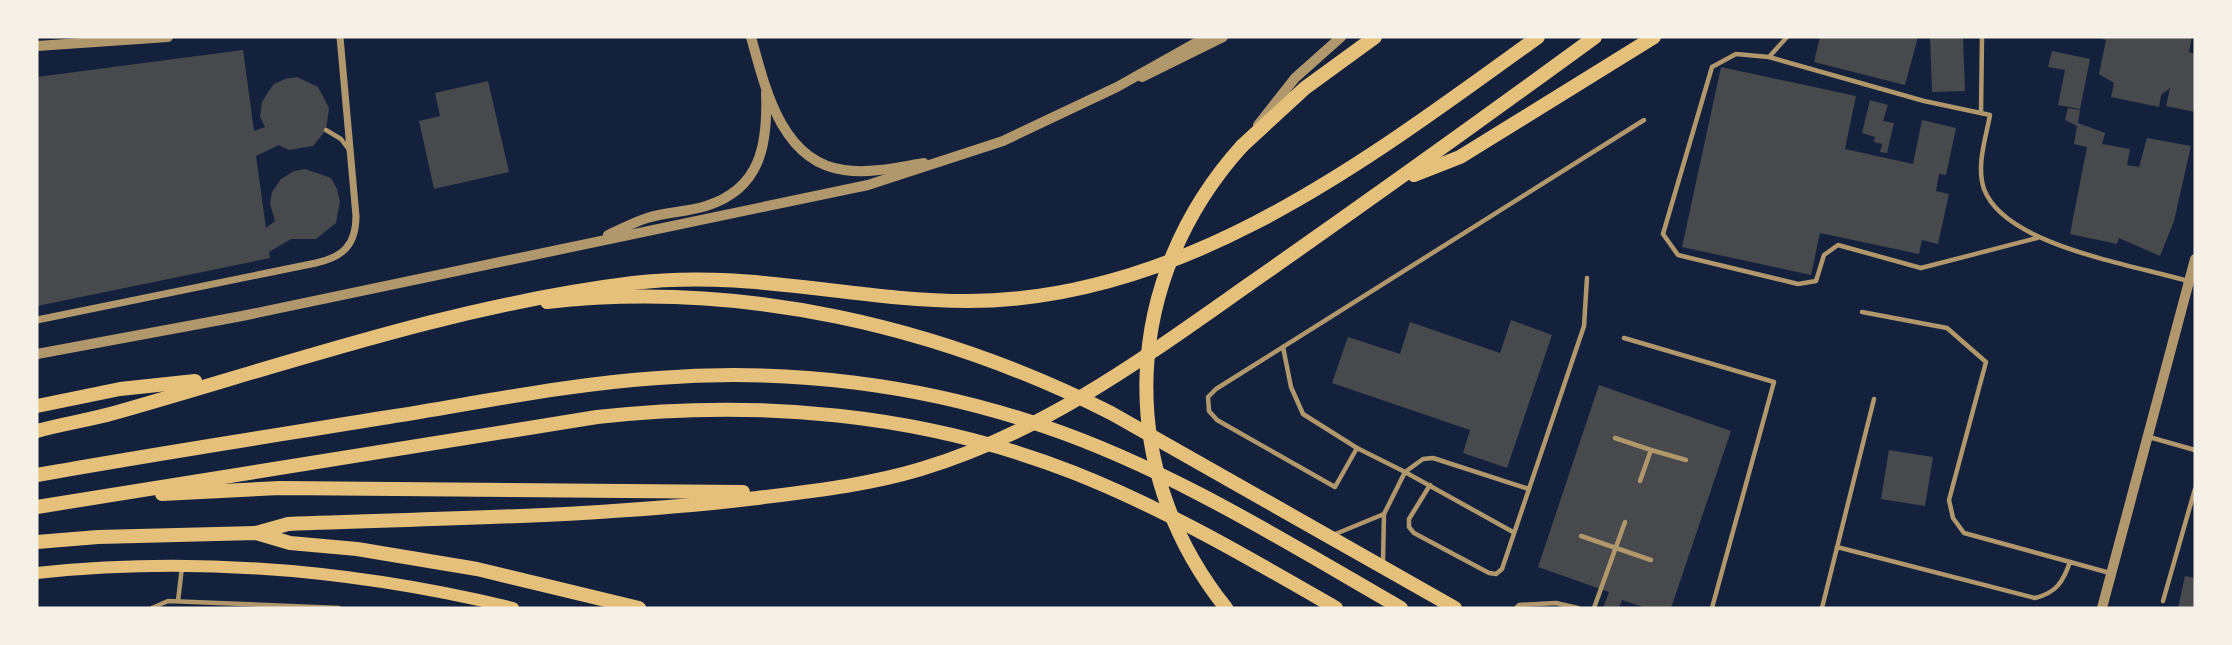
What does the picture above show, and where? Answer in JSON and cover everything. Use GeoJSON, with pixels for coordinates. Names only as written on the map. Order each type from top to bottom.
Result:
{"type":"FeatureCollection","features":[{"type":"Feature","properties":{"kind":"highway"},"geometry":{"type":"LineString","coordinates":[[1226,608],[1184,546],[1162,491],[1149,430],[1146,371],[1154,311],[1172,253],[1200,200],[1242,146],[1305,88],[1375,37]]}},
{"type":"Feature","properties":{"kind":"highway"},"geometry":{"type":"LineString","coordinates":[[37,431],[113,413],[227,377],[463,313],[620,285],[674,280],[772,281],[905,298],[967,301],[1026,298],[1090,286],[1149,268],[1209,244],[1314,190],[1381,150],[1538,37]]}},
{"type":"Feature","properties":{"kind":"highway"},"geometry":{"type":"LineString","coordinates":[[37,542],[98,537],[256,533],[288,524],[636,510],[797,493],[879,480],[970,452],[1059,411],[1132,366],[1394,184],[1595,37]]}},
{"type":"Feature","properties":{"kind":"highway"},"geometry":{"type":"LineString","coordinates":[[1394,184],[1460,157],[1654,37]]}},
{"type":"Feature","properties":{"kind":"highway"},"geometry":{"type":"LineString","coordinates":[[463,313],[554,301],[655,298],[765,305],[884,327],[972,353],[1056,386],[1121,418],[1455,608]]}},
{"type":"Feature","properties":{"kind":"highway"},"geometry":{"type":"LineString","coordinates":[[37,475],[617,382],[718,375],[839,381],[960,401],[1045,426],[1103,448],[1188,488],[1401,608]]}},
{"type":"Feature","properties":{"kind":"highway"},"geometry":{"type":"LineString","coordinates":[[37,406],[120,389],[227,377]]}},
{"type":"Feature","properties":{"kind":"highway"},"geometry":{"type":"LineString","coordinates":[[37,507],[597,417],[705,409],[806,412],[897,424],[955,436],[1072,472],[1156,510],[1336,608]]}},
{"type":"Feature","properties":{"kind":"highway"},"geometry":{"type":"LineString","coordinates":[[89,498],[280,488],[797,493]]}},
{"type":"Feature","properties":{"kind":"highway"},"geometry":{"type":"LineString","coordinates":[[256,533],[290,542],[378,552],[487,571],[639,608]]}},
{"type":"Feature","properties":{"kind":"main road"},"geometry":{"type":"LineString","coordinates":[[37,573],[182,565],[272,568],[362,579],[513,608]]}},
{"type":"Feature","properties":{"kind":"street"},"geometry":{"type":"LineString","coordinates":[[37,46],[169,37]]}},
{"type":"Feature","properties":{"kind":"street"},"geometry":{"type":"LineString","coordinates":[[37,320],[337,257],[348,248],[356,229],[340,37]]}},
{"type":"Feature","properties":{"kind":"street"},"geometry":{"type":"LineString","coordinates":[[751,37],[766,89],[792,142],[824,165],[864,171],[949,160]]}},
{"type":"Feature","properties":{"kind":"street"},"geometry":{"type":"LineString","coordinates":[[37,354],[242,316],[838,193],[1003,141],[1117,87],[1206,37]]}},
{"type":"Feature","properties":{"kind":"street"},"geometry":{"type":"LineString","coordinates":[[1117,87],[1166,68],[1223,37]]}},
{"type":"Feature","properties":{"kind":"street"},"geometry":{"type":"LineString","coordinates":[[1242,146],[1295,78],[1341,37]]}},
{"type":"Feature","properties":{"kind":"street"},"geometry":{"type":"LineString","coordinates":[[590,243],[647,218],[705,206],[734,192],[755,167],[764,146],[767,125],[766,89]]}},
{"type":"Feature","properties":{"kind":"street"},"geometry":{"type":"LineString","coordinates":[[2102,608],[2195,259]]}},
{"type":"Feature","properties":{"kind":"lane"},"geometry":{"type":"LineString","coordinates":[[1769,57],[1787,37]]}},
{"type":"Feature","properties":{"kind":"lane"},"geometry":{"type":"LineString","coordinates":[[1981,113],[1982,37]]}},
{"type":"Feature","properties":{"kind":"lane"},"geometry":{"type":"LineString","coordinates":[[2037,238],[1920,268],[1838,245],[1824,254],[1816,281],[1798,284],[1678,255],[1663,234],[1712,67],[1736,54],[1769,57],[1924,101],[1990,115],[1981,169],[1984,190],[2002,213],[2037,238],[2189,281]]}},
{"type":"Feature","properties":{"kind":"lane"},"geometry":{"type":"LineString","coordinates":[[1357,448],[1335,488],[1217,420],[1209,411],[1208,397],[1216,389],[1644,120]]}},
{"type":"Feature","properties":{"kind":"lane"},"geometry":{"type":"LineString","coordinates":[[326,130],[341,139],[350,152]]}},
{"type":"Feature","properties":{"kind":"lane"},"geometry":{"type":"LineString","coordinates":[[1430,485],[1409,519],[1409,527],[1413,533],[1489,573],[1496,574],[1502,569],[1584,326],[1587,278]]}},
{"type":"Feature","properties":{"kind":"lane"},"geometry":{"type":"LineString","coordinates":[[1862,312],[1947,328],[1986,362],[1949,500],[1953,518],[1964,533],[2111,574]]}},
{"type":"Feature","properties":{"kind":"lane"},"geometry":{"type":"LineString","coordinates":[[1624,338],[1774,382],[1712,608]]}},
{"type":"Feature","properties":{"kind":"lane"},"geometry":{"type":"LineString","coordinates":[[1283,347],[1292,387],[1303,414],[1357,448],[1513,532]]}},
{"type":"Feature","properties":{"kind":"lane"},"geometry":{"type":"LineString","coordinates":[[1822,608],[1874,399]]}},
{"type":"Feature","properties":{"kind":"lane"},"geometry":{"type":"LineString","coordinates":[[2148,437],[2195,450]]}},
{"type":"Feature","properties":{"kind":"lane"},"geometry":{"type":"LineString","coordinates":[[1615,438],[1686,460]]}},
{"type":"Feature","properties":{"kind":"lane"},"geometry":{"type":"LineString","coordinates":[[1640,481],[1651,450]]}},
{"type":"Feature","properties":{"kind":"lane"},"geometry":{"type":"LineString","coordinates":[[1384,568],[1384,514],[1405,472],[1423,459],[1433,458],[1529,489]]}},
{"type":"Feature","properties":{"kind":"lane"},"geometry":{"type":"LineString","coordinates":[[2163,601],[2195,489]]}},
{"type":"Feature","properties":{"kind":"lane"},"geometry":{"type":"LineString","coordinates":[[1329,537],[1384,514]]}},
{"type":"Feature","properties":{"kind":"lane"},"geometry":{"type":"LineString","coordinates":[[1594,608],[1625,522]]}},
{"type":"Feature","properties":{"kind":"lane"},"geometry":{"type":"LineString","coordinates":[[1581,536],[1651,560]]}},
{"type":"Feature","properties":{"kind":"lane"},"geometry":{"type":"LineString","coordinates":[[1837,547],[2035,598],[2050,594],[2063,580],[2070,562]]}},
{"type":"Feature","properties":{"kind":"lane"},"geometry":{"type":"LineString","coordinates":[[178,601],[182,565]]}},
{"type":"Feature","properties":{"kind":"lane"},"geometry":{"type":"LineString","coordinates":[[168,601],[172,608]]}},
{"type":"Feature","properties":{"kind":"lane"},"geometry":{"type":"LineString","coordinates":[[152,608],[168,601],[178,601],[339,608]]}},
{"type":"Feature","properties":{"kind":"lane"},"geometry":{"type":"LineString","coordinates":[[1516,608],[1519,605],[1556,603],[1578,608]]}},
{"type":"Feature","properties":{"kind":"building"},"geometry":{"type":"Polygon","coordinates":[[[1820,37],[1918,37],[1905,85],[1814,62],[1820,37]]]}},
{"type":"Feature","properties":{"kind":"building"},"geometry":{"type":"Polygon","coordinates":[[[1930,37],[1963,37],[1965,91],[1932,92],[1930,37]]]}},
{"type":"Feature","properties":{"kind":"building"},"geometry":{"type":"Polygon","coordinates":[[[2096,37],[2192,37],[2189,52],[2195,54],[2195,112],[2166,106],[2170,88],[2161,95],[2159,107],[2111,97],[2114,83],[2099,74],[2106,40],[2096,37]]]}},
{"type":"Feature","properties":{"kind":"building"},"geometry":{"type":"Polygon","coordinates":[[[243,50],[254,131],[265,127],[260,117],[262,102],[274,84],[285,79],[297,77],[318,87],[329,108],[326,130],[313,146],[289,150],[279,145],[256,156],[266,228],[275,221],[270,204],[272,192],[281,179],[294,171],[305,169],[331,178],[340,202],[336,223],[316,239],[291,239],[269,252],[270,258],[37,306],[37,77],[243,50]]]}},
{"type":"Feature","properties":{"kind":"building"},"geometry":{"type":"Polygon","coordinates":[[[2052,51],[2090,59],[2080,109],[2058,105],[2065,70],[2048,67],[2052,51]]]}},
{"type":"Feature","properties":{"kind":"building"},"geometry":{"type":"Polygon","coordinates":[[[1721,67],[1856,96],[1845,149],[1913,164],[1922,120],[1956,128],[1946,175],[1939,174],[1936,191],[1949,194],[1938,244],[1922,240],[1919,254],[1820,233],[1811,275],[1682,247],[1721,67]]]}},
{"type":"Feature","properties":{"kind":"building"},"geometry":{"type":"Polygon","coordinates":[[[488,81],[509,172],[434,189],[419,121],[440,116],[435,93],[488,81]]]}},
{"type":"Feature","properties":{"kind":"building"},"geometry":{"type":"Polygon","coordinates":[[[1870,100],[1888,105],[1883,121],[1894,123],[1887,153],[1880,152],[1882,144],[1874,142],[1875,137],[1862,133],[1870,100]]]}},
{"type":"Feature","properties":{"kind":"building"},"geometry":{"type":"Polygon","coordinates":[[[2068,108],[2080,110],[2078,123],[2105,133],[2102,144],[2130,149],[2127,165],[2139,167],[2147,138],[2191,146],[2174,221],[2160,256],[2119,238],[2117,244],[2070,234],[2087,147],[2074,144],[2077,126],[2065,120],[2068,108]]]}},
{"type":"Feature","properties":{"kind":"building"},"geometry":{"type":"Polygon","coordinates":[[[1511,320],[1552,335],[1507,468],[1463,453],[1470,430],[1332,383],[1348,337],[1400,354],[1410,322],[1500,353],[1511,320]]]}},
{"type":"Feature","properties":{"kind":"building"},"geometry":{"type":"Polygon","coordinates":[[[1599,385],[1731,431],[1671,608],[1646,608],[1622,600],[1619,608],[1603,608],[1609,592],[1538,567],[1599,385]]]}},
{"type":"Feature","properties":{"kind":"building"},"geometry":{"type":"Polygon","coordinates":[[[1889,450],[1933,457],[1925,506],[1881,499],[1889,450]]]}},
{"type":"Feature","properties":{"kind":"building"},"geometry":{"type":"Polygon","coordinates":[[[2185,576],[2195,578],[2195,608],[2178,608],[2185,576]]]}}]}
